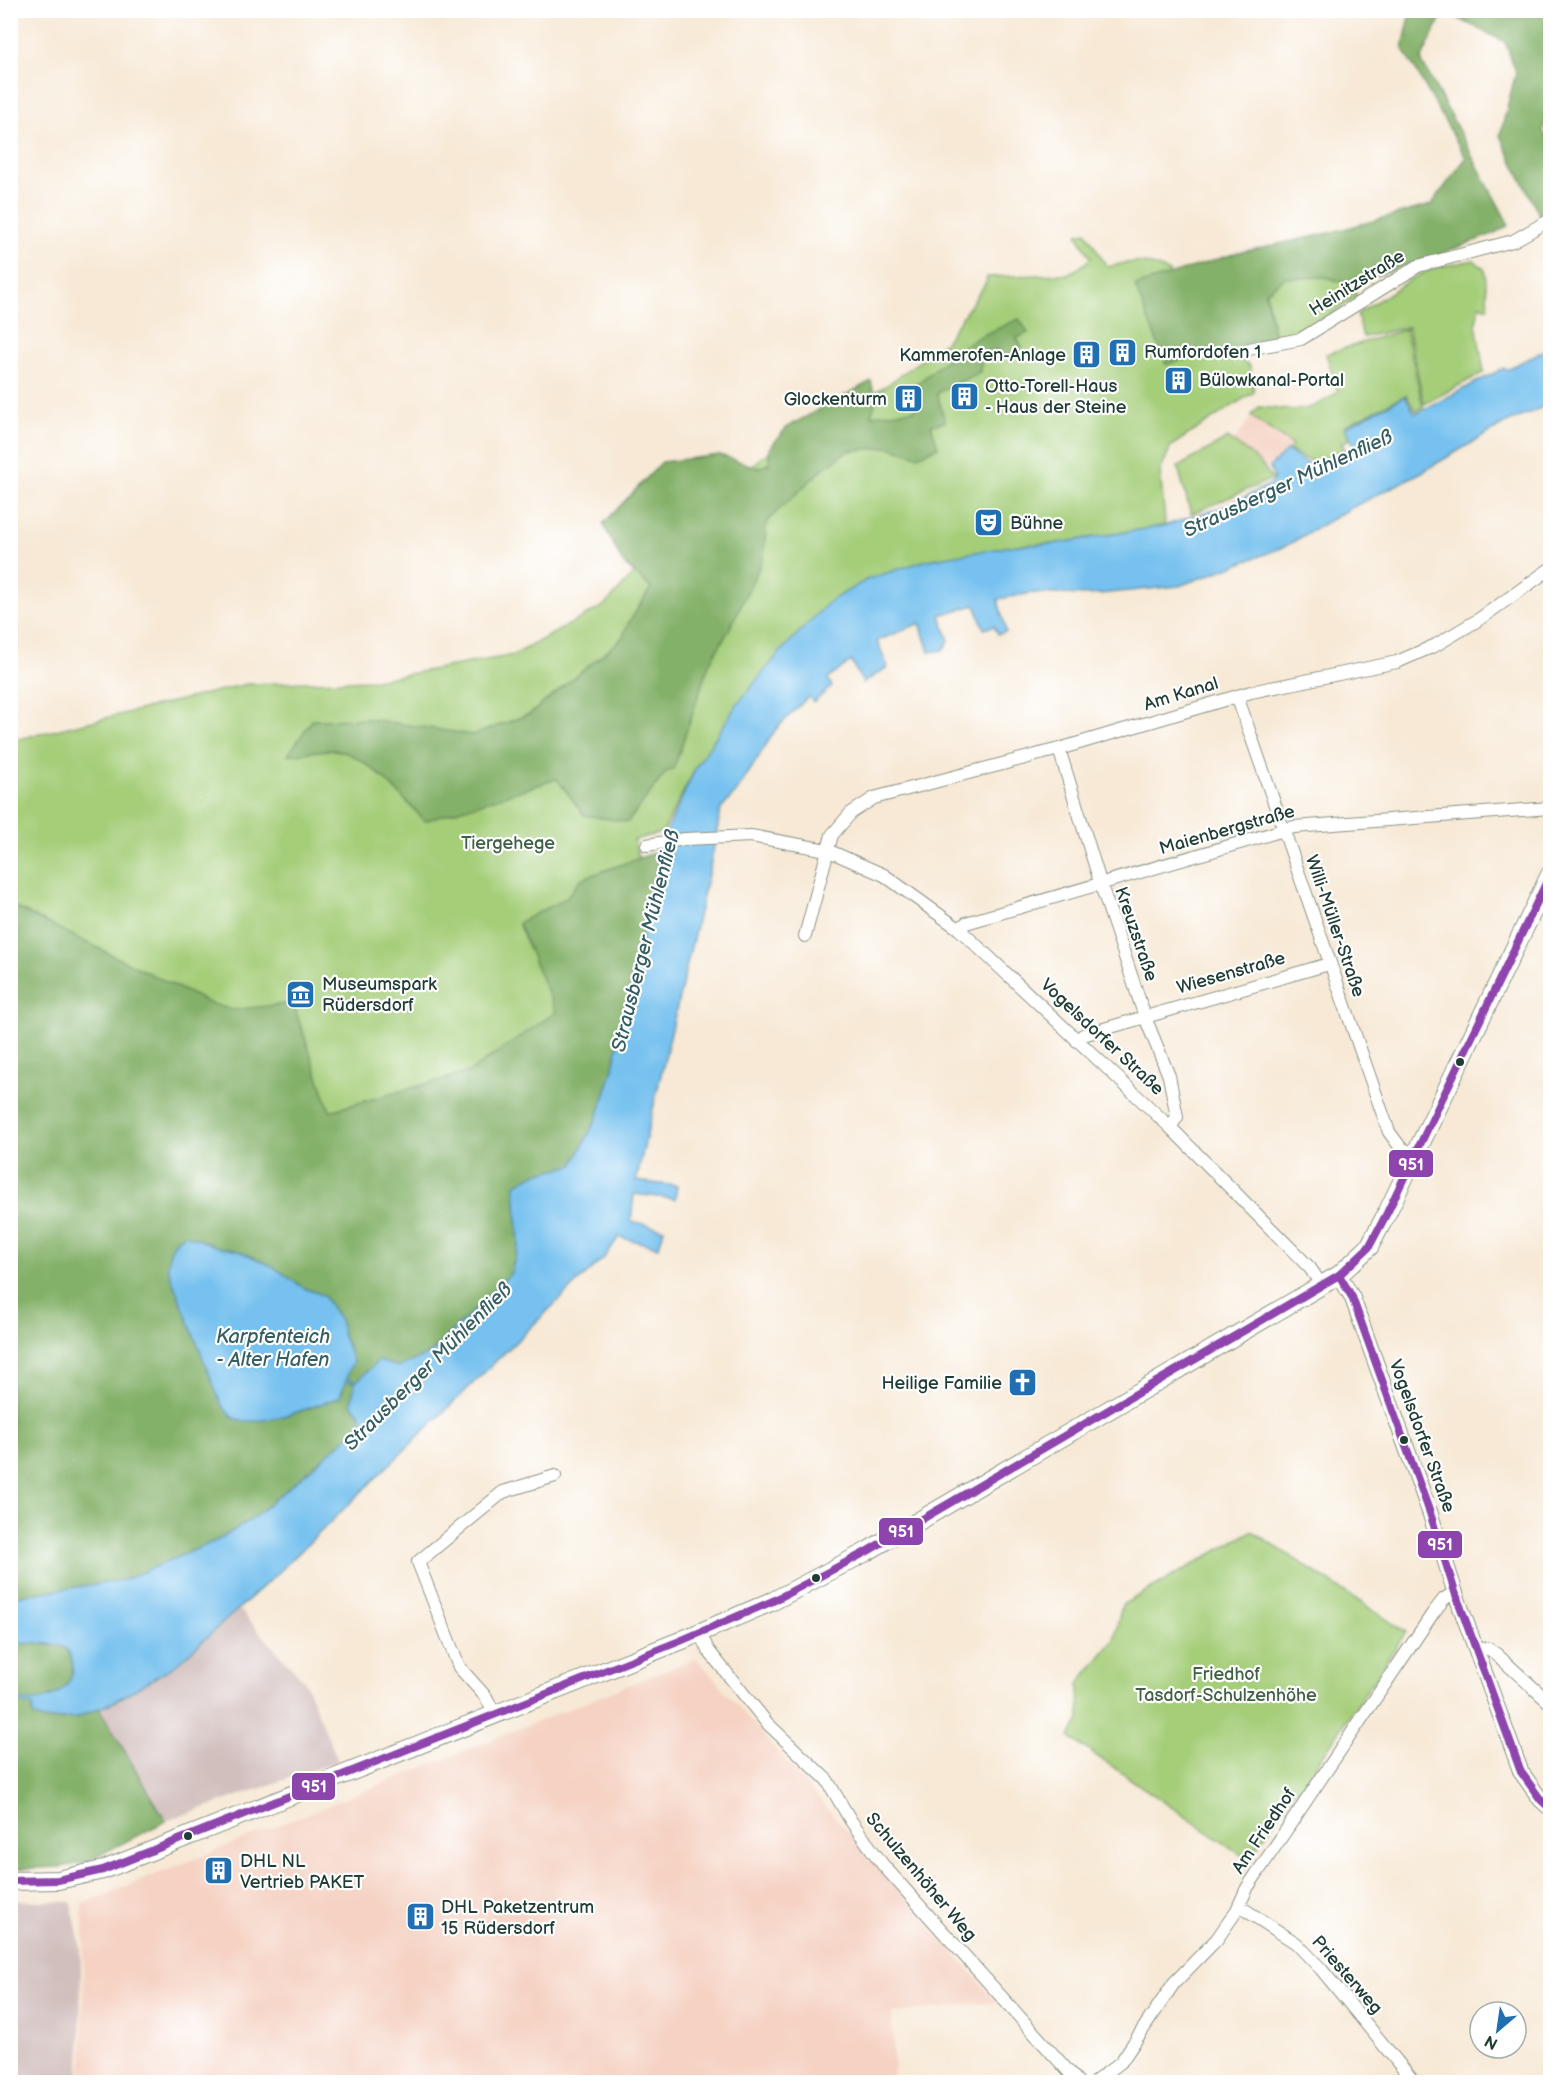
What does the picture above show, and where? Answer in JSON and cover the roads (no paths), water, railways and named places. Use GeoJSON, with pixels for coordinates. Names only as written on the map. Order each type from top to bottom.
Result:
{"type":"FeatureCollection","features":[{"type":"Feature","properties":{"kind":"main road"},"geometry":{"type":"LineString","coordinates":[[10,1881],[58,1880],[90,1874],[495,1715],[700,1633],[773,1601],[866,1552],[1339,1275],[1369,1247],[1416,1155],[1551,874]]}},
{"type":"Feature","properties":{"kind":"street","name":"Heinitzstraße"},"geometry":{"type":"LineString","coordinates":[[1249,349],[1302,339],[1418,266],[1513,241],[1551,220]]}},
{"type":"Feature","properties":{"kind":"street","name":"Am Kanal"},"geometry":{"type":"LineString","coordinates":[[827,850],[832,835],[851,813],[874,798],[1059,749],[1237,696],[1397,662],[1436,645],[1478,620],[1551,569]]}},
{"type":"Feature","properties":{"kind":"street","name":"Willi-Müller-Straße"},"geometry":{"type":"LineString","coordinates":[[1237,696],[1389,1132],[1401,1149],[1416,1155]]}},
{"type":"Feature","properties":{"kind":"street","name":"Kreuzstraße"},"geometry":{"type":"LineString","coordinates":[[1059,749],[1145,1017],[1169,1076],[1178,1117],[1170,1127]]}},
{"type":"Feature","properties":{"kind":"street","name":"Maienbergstraße"},"geometry":{"type":"LineString","coordinates":[[959,928],[966,923],[1294,827],[1551,808]]}},
{"type":"Feature","properties":{"kind":"street","name":"Vogelsdorfer Straße"},"geometry":{"type":"LineString","coordinates":[[647,845],[724,836],[751,836],[827,850],[884,875],[959,928],[1170,1127],[1310,1268],[1322,1286]]}},
{"type":"Feature","properties":{"kind":"street"},"geometry":{"type":"LineString","coordinates":[[805,936],[827,850]]}},
{"type":"Feature","properties":{"kind":"street","name":"Wiesenstraße"},"geometry":{"type":"LineString","coordinates":[[1077,1041],[1083,1035],[1329,964]]}},
{"type":"Feature","properties":{"kind":"street","name":"Vogelsdorfer Straße"},"geometry":{"type":"LineString","coordinates":[[1339,1275],[1352,1297],[1430,1514],[1455,1592],[1521,1772],[1541,1800],[1551,1808]]}},
{"type":"Feature","properties":{"kind":"street"},"geometry":{"type":"LineString","coordinates":[[495,1715],[486,1697],[459,1667],[418,1562],[503,1492],[555,1476]]}},
{"type":"Feature","properties":{"kind":"street","name":"Am Friedhof"},"geometry":{"type":"LineString","coordinates":[[1095,2082],[1121,2062],[1174,1983],[1217,1939],[1239,1906],[1247,1888],[1433,1613],[1444,1599],[1455,1592]]}},
{"type":"Feature","properties":{"kind":"street","name":"Schulzenhöher Weg"},"geometry":{"type":"LineString","coordinates":[[700,1633],[708,1650],[767,1723],[827,1780],[851,1821],[883,1865],[1078,2082]]}},
{"type":"Feature","properties":{"kind":"street"},"geometry":{"type":"LineString","coordinates":[[1477,1651],[1486,1648],[1495,1653],[1551,1703]]}},
{"type":"Feature","properties":{"kind":"street","name":"Priesterweg"},"geometry":{"type":"LineString","coordinates":[[1239,1906],[1296,1943],[1322,1969],[1414,2082]]}},
{"type":"Feature","properties":{"kind":"water"},"geometry":{"type":"Polygon","coordinates":[[[1550,347],[1550,404],[1504,424],[1422,472],[1351,508],[1284,547],[1179,586],[1089,595],[1032,593],[998,599],[1006,632],[998,634],[994,626],[984,629],[975,605],[940,615],[949,641],[943,650],[929,652],[920,623],[877,641],[888,667],[863,683],[851,661],[828,679],[832,686],[814,702],[808,697],[776,729],[737,791],[721,809],[711,862],[636,1181],[677,1186],[675,1199],[634,1194],[631,1221],[664,1229],[659,1247],[619,1237],[604,1258],[279,1572],[176,1665],[114,1702],[75,1718],[43,1720],[33,1716],[33,1705],[11,1702],[11,1699],[41,1700],[57,1694],[68,1683],[73,1668],[69,1653],[63,1647],[51,1644],[11,1643],[11,1597],[124,1580],[220,1539],[252,1519],[356,1430],[362,1420],[360,1413],[351,1404],[355,1384],[346,1379],[340,1397],[287,1415],[272,1419],[244,1421],[229,1414],[221,1404],[168,1269],[171,1249],[180,1237],[185,1234],[218,1247],[239,1251],[272,1266],[304,1288],[323,1295],[340,1320],[342,1334],[353,1361],[347,1377],[356,1382],[378,1361],[399,1367],[431,1353],[511,1273],[519,1244],[515,1185],[535,1174],[573,1165],[597,1118],[612,1072],[665,835],[696,767],[738,703],[781,651],[830,601],[868,579],[927,560],[1018,545],[1053,544],[1163,526],[1229,505],[1271,484],[1274,478],[1270,467],[1287,450],[1313,466],[1355,447],[1345,427],[1405,396],[1415,414],[1550,347]]]}},
{"type":"Feature","properties":{"kind":"place","name":"Rumfordofen 1"},"geometry":{"type":"Point","coordinates":[1123,352]}},
{"type":"Feature","properties":{"kind":"place","name":"Kammerofen-Anlage"},"geometry":{"type":"Point","coordinates":[1087,355]}},
{"type":"Feature","properties":{"kind":"place","name":"Bülowkanal-Portal"},"geometry":{"type":"Point","coordinates":[1178,380]}},
{"type":"Feature","properties":{"kind":"place","name":"Otto-Torell-Haus - Haus der Steine"},"geometry":{"type":"Point","coordinates":[964,396]}},
{"type":"Feature","properties":{"kind":"place","name":"Glockenturm"},"geometry":{"type":"Point","coordinates":[908,399]}},
{"type":"Feature","properties":{"kind":"place","name":"Bühne"},"geometry":{"type":"Point","coordinates":[989,523]}},
{"type":"Feature","properties":{"kind":"place","name":"Museumspark Rüdersdorf"},"geometry":{"type":"Point","coordinates":[301,994]}},
{"type":"Feature","properties":{"kind":"place","name":"Heilige Familie"},"geometry":{"type":"Point","coordinates":[1023,1383]}},
{"type":"Feature","properties":{"kind":"place","name":"DHL NL Vertrieb PAKET"},"geometry":{"type":"Point","coordinates":[219,1871]}},
{"type":"Feature","properties":{"kind":"place","name":"DHL Paketzentrum 15 Rüdersdorf"},"geometry":{"type":"Point","coordinates":[420,1917]}},
{"type":"Feature","properties":{"kind":"water label","name":"Strausberger Mühlenfließ"},"geometry":{"type":"Point","coordinates":[1288,484]}},
{"type":"Feature","properties":{"kind":"water label","name":"Strausberger Mühlenfließ"},"geometry":{"type":"Point","coordinates":[646,941]}},
{"type":"Feature","properties":{"kind":"water label","name":"Karpfenteich - Alter Hafen"},"geometry":{"type":"Point","coordinates":[273,1348]}},
{"type":"Feature","properties":{"kind":"water label","name":"Strausberger Mühlenfließ"},"geometry":{"type":"Point","coordinates":[428,1367]}},
{"type":"Feature","properties":{"kind":"park label","name":"Tiergehege"},"geometry":{"type":"Point","coordinates":[508,843]}},
{"type":"Feature","properties":{"kind":"park label","name":"Friedhof Tasdorf-Schulzenhöhe"},"geometry":{"type":"Point","coordinates":[1226,1684]}}]}
